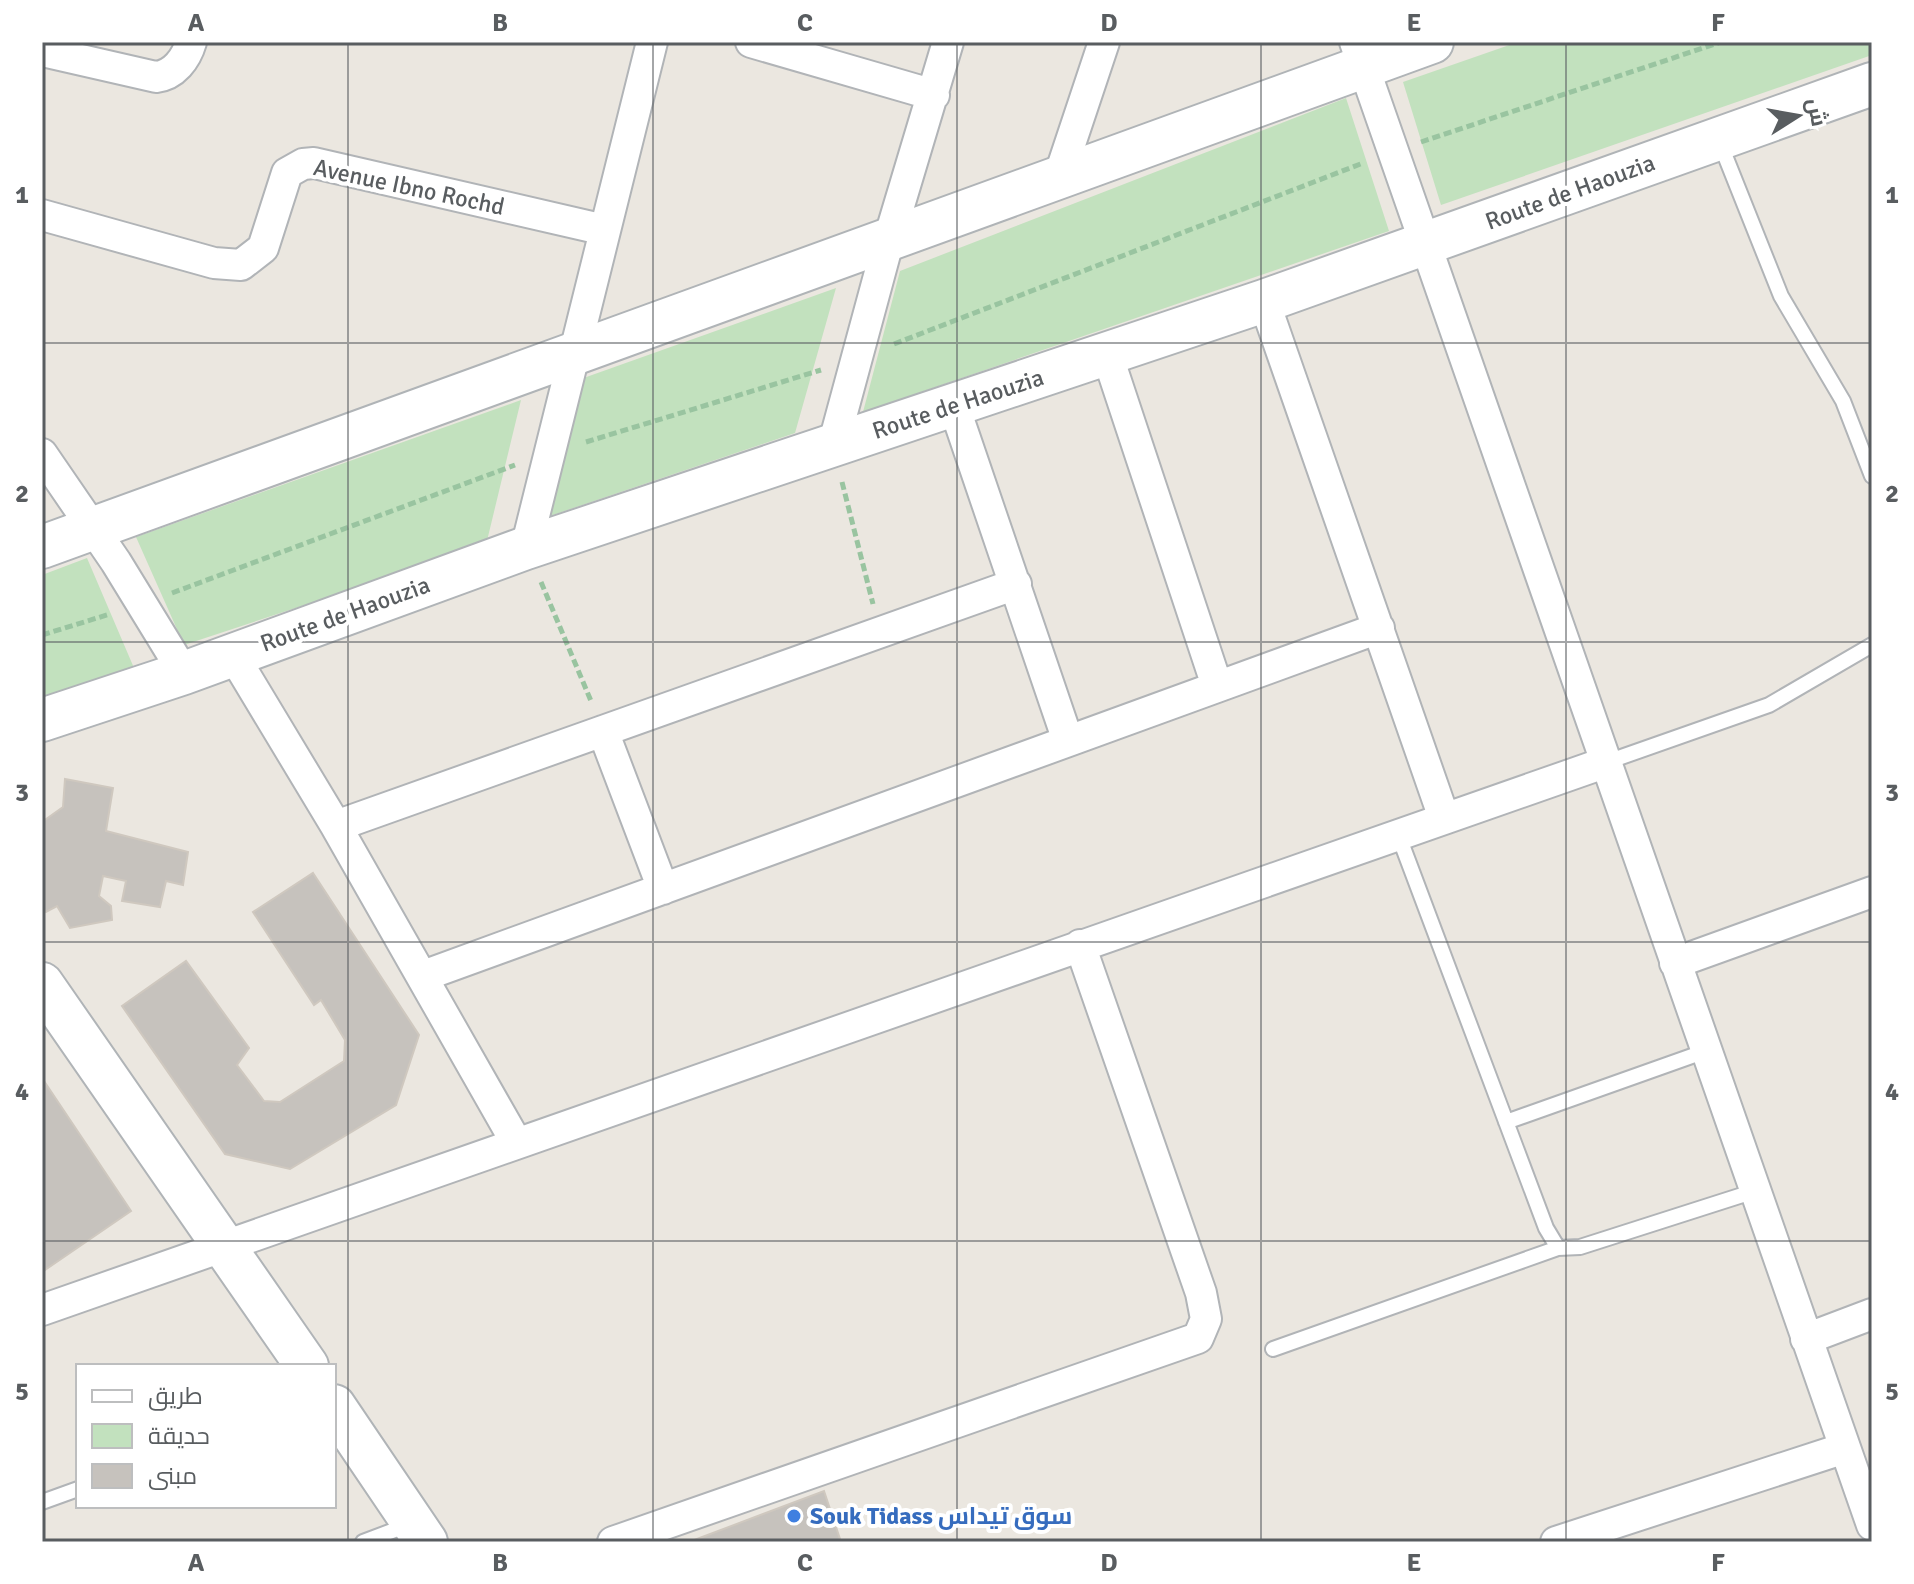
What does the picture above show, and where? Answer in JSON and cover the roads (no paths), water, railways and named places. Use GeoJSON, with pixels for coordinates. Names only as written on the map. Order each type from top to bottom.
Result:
{"type":"FeatureCollection","features":[{"type":"Feature","properties":{"kind":"street"},"geometry":{"type":"LineString","coordinates":[[42,51],[156,77],[168,76],[177,68],[191,42]]}},
{"type":"Feature","properties":{"kind":"street"},"geometry":{"type":"LineString","coordinates":[[526,548],[652,42]]}},
{"type":"Feature","properties":{"kind":"street"},"geometry":{"type":"LineString","coordinates":[[751,42],[934,95]]}},
{"type":"Feature","properties":{"kind":"street"},"geometry":{"type":"LineString","coordinates":[[833,446],[889,239],[948,42]]}},
{"type":"Feature","properties":{"kind":"street"},"geometry":{"type":"LineString","coordinates":[[1059,177],[1104,42]]}},
{"type":"Feature","properties":{"kind":"street"},"geometry":{"type":"LineString","coordinates":[[42,547],[1059,177],[1359,54],[1432,42]]}},
{"type":"Feature","properties":{"kind":"street"},"geometry":{"type":"LineString","coordinates":[[1359,54],[1871,1522]]}},
{"type":"Feature","properties":{"kind":"street","name":"Route de Haouzia"},"geometry":{"type":"LineString","coordinates":[[42,720],[184,673],[526,548],[1264,301],[1872,84]]}},
{"type":"Feature","properties":{"kind":"street","name":"Avenue Ibno Rochd"},"geometry":{"type":"LineString","coordinates":[[42,215],[214,263],[241,265],[263,248],[287,173],[303,164],[314,163],[605,230]]}},
{"type":"Feature","properties":{"kind":"street"},"geometry":{"type":"LineString","coordinates":[[1264,301],[1444,818]]}},
{"type":"Feature","properties":{"kind":"street"},"geometry":{"type":"LineString","coordinates":[[1107,354],[1217,686]]}},
{"type":"Feature","properties":{"kind":"street"},"geometry":{"type":"LineString","coordinates":[[954,406],[1068,741]]}},
{"type":"Feature","properties":{"kind":"street"},"geometry":{"type":"LineString","coordinates":[[42,454],[116,562],[184,673]]}},
{"type":"Feature","properties":{"kind":"street"},"geometry":{"type":"LineString","coordinates":[[336,826],[1016,584]]}},
{"type":"Feature","properties":{"kind":"street"},"geometry":{"type":"LineString","coordinates":[[423,976],[1379,628]]}},
{"type":"Feature","properties":{"kind":"street"},"geometry":{"type":"LineString","coordinates":[[233,655],[336,826],[516,1142]]}},
{"type":"Feature","properties":{"kind":"street"},"geometry":{"type":"LineString","coordinates":[[603,731],[663,889]]}},
{"type":"Feature","properties":{"kind":"street"},"geometry":{"type":"LineString","coordinates":[[42,1310],[223,1244],[1604,763]]}},
{"type":"Feature","properties":{"kind":"street"},"geometry":{"type":"LineString","coordinates":[[1675,963],[1872,892]]}},
{"type":"Feature","properties":{"kind":"street"},"geometry":{"type":"LineString","coordinates":[[613,1542],[1198,1338],[1206,1319],[1201,1293],[1080,945]]}},
{"type":"Feature","properties":{"kind":"street"},"geometry":{"type":"LineString","coordinates":[[42,984],[306,1364]]}},
{"type":"Feature","properties":{"kind":"street"},"geometry":{"type":"LineString","coordinates":[[1806,1339],[1872,1314]]}},
{"type":"Feature","properties":{"kind":"street"},"geometry":{"type":"LineString","coordinates":[[336,1409],[419,1533]]}},
{"type":"Feature","properties":{"kind":"street"},"geometry":{"type":"LineString","coordinates":[[1556,1542],[1845,1448]]}},
{"type":"Feature","properties":{"kind":"lane"},"geometry":{"type":"LineString","coordinates":[[1718,139],[1781,296],[1843,401],[1872,476]]}},
{"type":"Feature","properties":{"kind":"lane"},"geometry":{"type":"LineString","coordinates":[[1604,763],[1769,705],[1872,645]]}},
{"type":"Feature","properties":{"kind":"lane"},"geometry":{"type":"LineString","coordinates":[[1398,834],[1546,1228],[1558,1248]]}},
{"type":"Feature","properties":{"kind":"lane"},"geometry":{"type":"LineString","coordinates":[[1506,1122],[1706,1051]]}},
{"type":"Feature","properties":{"kind":"lane"},"geometry":{"type":"LineString","coordinates":[[1273,1349],[1558,1248],[1580,1247],[1755,1191]]}},
{"type":"Feature","properties":{"kind":"lane"},"geometry":{"type":"LineString","coordinates":[[42,1502],[76,1490]]}},
{"type":"Feature","properties":{"kind":"lane"},"geometry":{"type":"LineString","coordinates":[[363,1542],[419,1533]]}},
{"type":"Feature","properties":{"kind":"place","name":"Souk Tidass سوق تيداس"},"geometry":{"type":"Point","coordinates":[794,1516]}}]}
